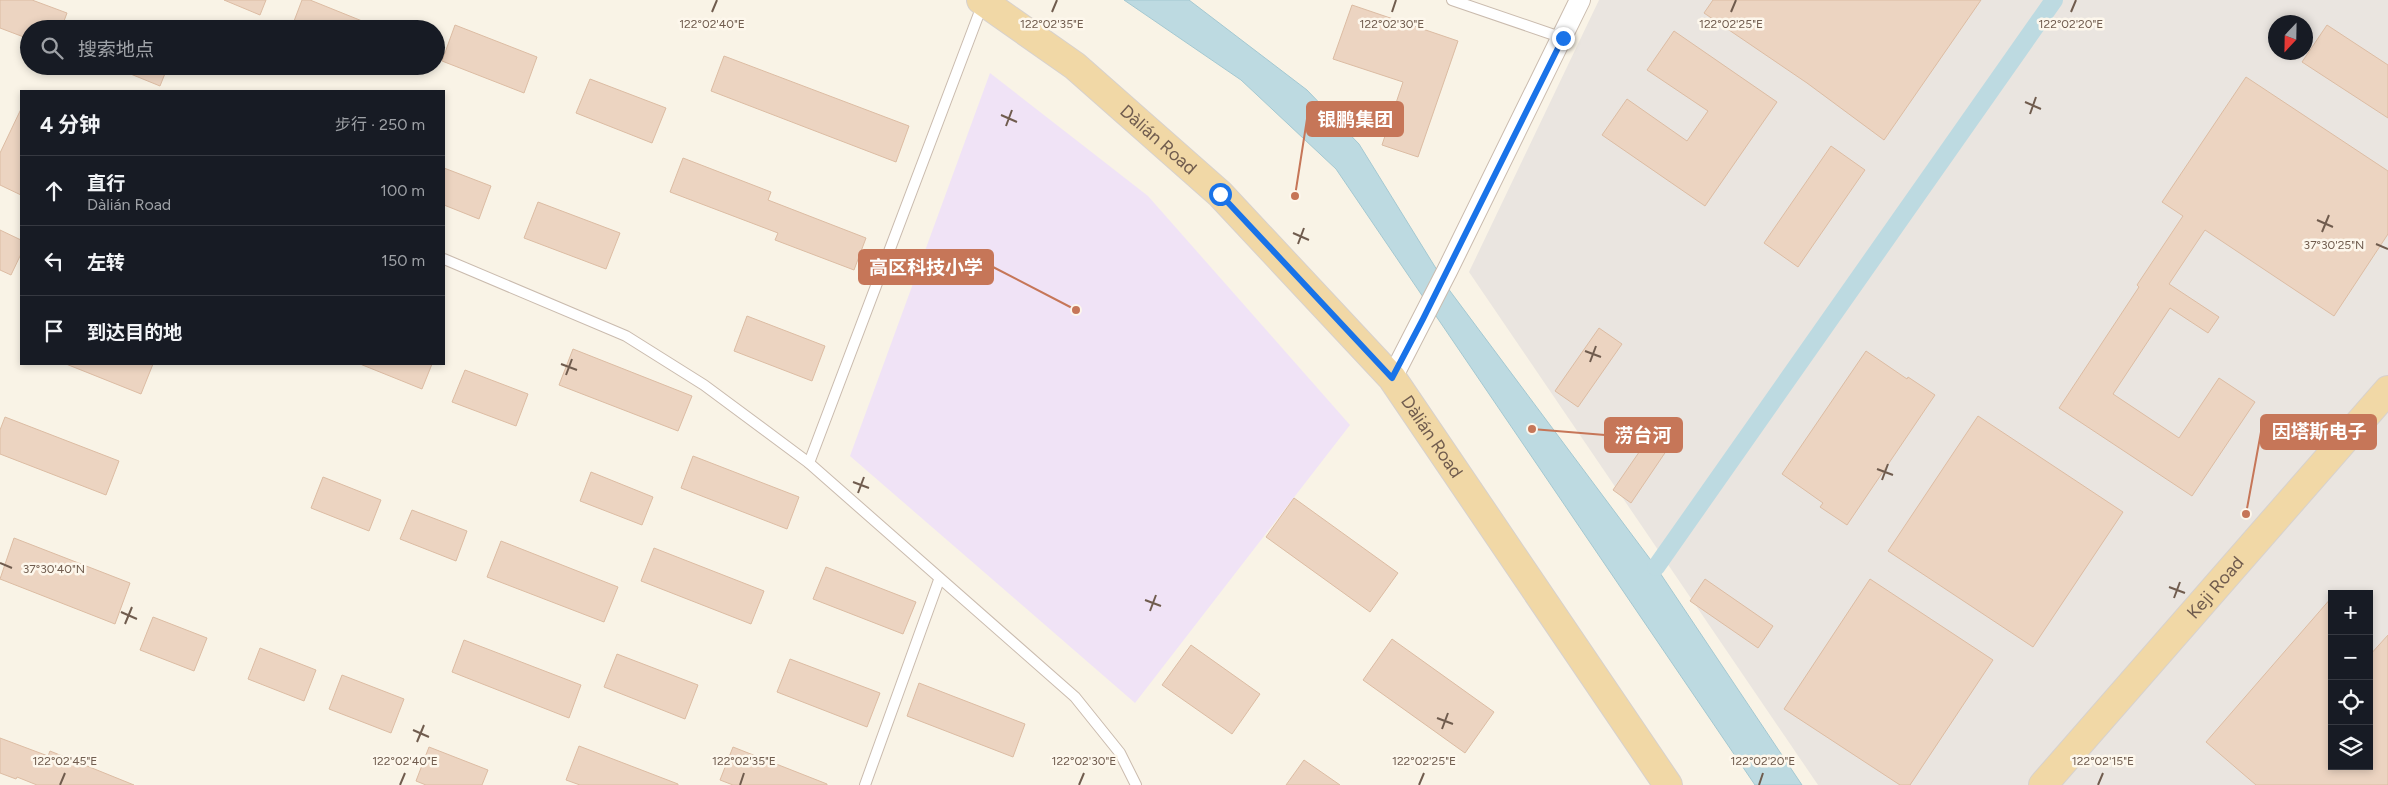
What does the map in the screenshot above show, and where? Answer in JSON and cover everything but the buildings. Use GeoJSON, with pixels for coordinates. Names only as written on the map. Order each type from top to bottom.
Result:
{"type":"FeatureCollection","features":[{"type":"Feature","properties":{"kind":"main road","name":"Dàlián Road"},"geometry":{"type":"LineString","coordinates":[[982,1],[1075,66],[1220,194],[1392,378],[1668,785]]}},
{"type":"Feature","properties":{"kind":"main road","name":"Keji Road"},"geometry":{"type":"LineString","coordinates":[[2043,785],[2388,390]]}},
{"type":"Feature","properties":{"kind":"street"},"geometry":{"type":"LineString","coordinates":[[1392,378],[1448,271],[1580,0]]}},
{"type":"Feature","properties":{"kind":"lane"},"geometry":{"type":"LineString","coordinates":[[1452,0],[1563,38]]}},
{"type":"Feature","properties":{"kind":"lane"},"geometry":{"type":"LineString","coordinates":[[809,463],[982,1]]}},
{"type":"Feature","properties":{"kind":"lane"},"geometry":{"type":"LineString","coordinates":[[445,260],[626,336],[704,385],[809,463],[939,580],[1074,697],[1120,753],[1136,785]]}},
{"type":"Feature","properties":{"kind":"lane"},"geometry":{"type":"LineString","coordinates":[[865,785],[939,580]]}},
{"type":"Feature","properties":{"kind":"shaded area"},"geometry":{"type":"Polygon","coordinates":[[[1599,0],[2388,0],[2388,785],[1818,785],[1469,272],[1599,0]]]}},
{"type":"Feature","properties":{"kind":"shaded area"},"geometry":{"type":"Polygon","coordinates":[[[990,73],[1148,196],[1350,425],[1135,703],[850,456],[990,73]]]}},
{"type":"Feature","properties":{"kind":"water"},"geometry":{"type":"Polygon","coordinates":[[[1124,0],[1189,0],[1307,90],[1359,144],[1450,291],[1656,567],[1802,785],[1755,785],[1336,169],[1241,80],[1124,0]]]}},
{"type":"Feature","properties":{"kind":"waterway"},"geometry":{"type":"LineString","coordinates":[[1656,567],[2054,0]]}},
{"type":"Feature","properties":{"kind":"place","name":"银鹏集团"},"geometry":{"type":"Point","coordinates":[1295,196]}},
{"type":"Feature","properties":{"kind":"place","name":"高区科技小学"},"geometry":{"type":"Point","coordinates":[1076,310]}},
{"type":"Feature","properties":{"kind":"place","name":"涝台河"},"geometry":{"type":"Point","coordinates":[1532,429]}},
{"type":"Feature","properties":{"kind":"place","name":"因塔斯电子"},"geometry":{"type":"Point","coordinates":[2246,514]}},
{"type":"Feature","properties":{"kind":"route"},"geometry":{"type":"LineString","coordinates":[[1220,194],[1392,378],[1563,38]]}}]}
